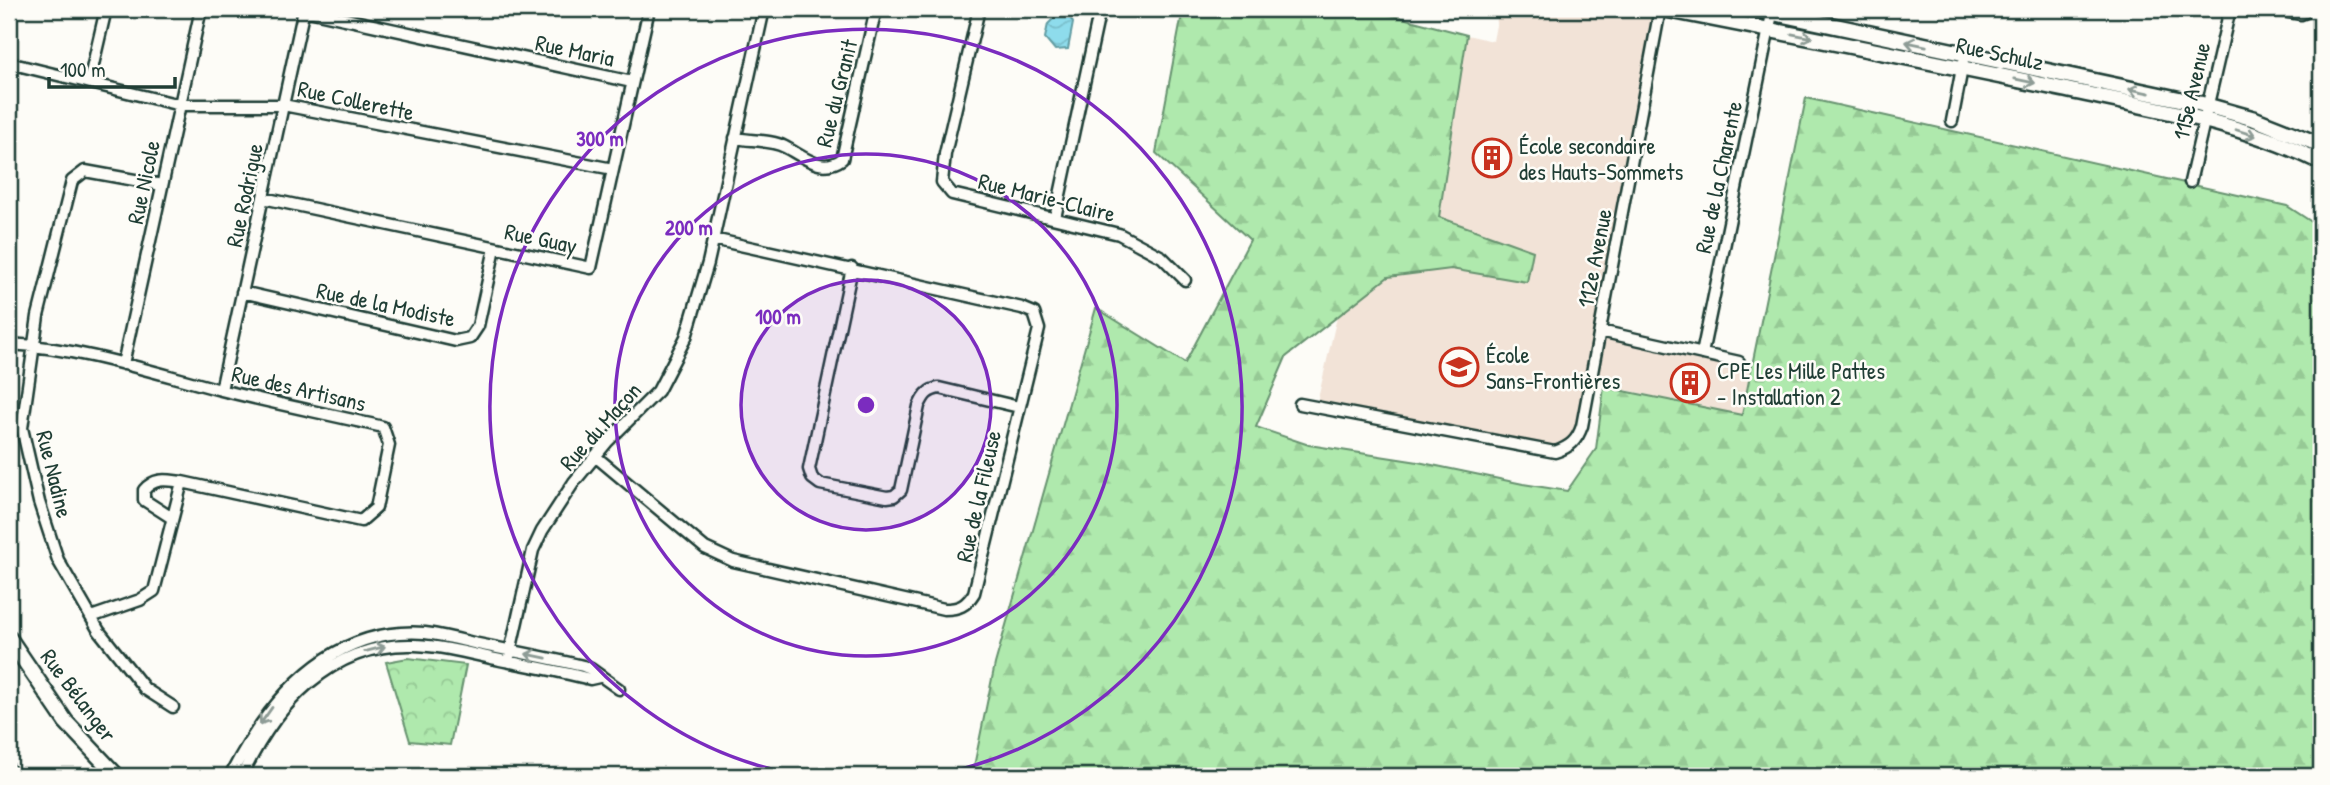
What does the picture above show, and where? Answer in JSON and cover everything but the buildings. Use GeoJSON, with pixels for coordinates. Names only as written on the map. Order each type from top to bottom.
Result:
{"type":"FeatureCollection","features":[{"type":"Feature","properties":{"kind":"street"},"geometry":{"type":"LineString","coordinates":[[89,82],[106,9]]}},
{"type":"Feature","properties":{"kind":"street","name":"Rue Nicole"},"geometry":{"type":"LineString","coordinates":[[123,364],[201,9]]}},
{"type":"Feature","properties":{"kind":"street","name":"Rue Maria"},"geometry":{"type":"LineString","coordinates":[[304,9],[632,82]]}},
{"type":"Feature","properties":{"kind":"street","name":"Rue Rodrigue"},"geometry":{"type":"LineString","coordinates":[[221,390],[304,9]]}},
{"type":"Feature","properties":{"kind":"street","name":"Rue Guay"},"geometry":{"type":"LineString","coordinates":[[263,198],[591,268],[649,9]]}},
{"type":"Feature","properties":{"kind":"street","name":"Rue du Maçon"},"geometry":{"type":"LineString","coordinates":[[509,656],[533,550],[542,531],[574,482],[595,456],[658,391],[686,337],[713,239],[764,9]]}},
{"type":"Feature","properties":{"kind":"street","name":"Rue du Granit"},"geometry":{"type":"LineString","coordinates":[[735,138],[784,146],[800,157],[826,165],[835,164],[842,159],[876,9]]}},
{"type":"Feature","properties":{"kind":"street","name":"Rue Marie-Claire"},"geometry":{"type":"LineString","coordinates":[[979,9],[945,154],[942,182],[952,194],[1119,234],[1162,257],[1185,280]]}},
{"type":"Feature","properties":{"kind":"street"},"geometry":{"type":"LineString","coordinates":[[1055,218],[1100,9]]}},
{"type":"Feature","properties":{"kind":"street","name":"Rue Schulz"},"geometry":{"type":"LineString","coordinates":[[1661,9],[1769,30],[1963,61]]}},
{"type":"Feature","properties":{"kind":"street","name":"112e Avenue"},"geometry":{"type":"LineString","coordinates":[[1300,404],[1555,453],[1568,447],[1577,438],[1661,9]]}},
{"type":"Feature","properties":{"kind":"street","name":"Rue Schulz"},"geometry":{"type":"LineString","coordinates":[[1755,9],[1773,10],[1963,61],[2205,113],[2255,120],[2321,145]]}},
{"type":"Feature","properties":{"kind":"street","name":"115e Avenue"},"geometry":{"type":"LineString","coordinates":[[2190,183],[2230,9]]}},
{"type":"Feature","properties":{"kind":"street"},"geometry":{"type":"LineString","coordinates":[[2272,9],[2301,14],[2313,9]]}},
{"type":"Feature","properties":{"kind":"street","name":"Rue de la Charente"},"geometry":{"type":"LineString","coordinates":[[1702,354],[1773,10]]}},
{"type":"Feature","properties":{"kind":"street"},"geometry":{"type":"LineString","coordinates":[[1952,121],[1963,61]]}},
{"type":"Feature","properties":{"kind":"street","name":"Rue Collerette"},"geometry":{"type":"LineString","coordinates":[[9,63],[180,105],[283,105],[613,169]]}},
{"type":"Feature","properties":{"kind":"street","name":"Rue Schulz"},"geometry":{"type":"LineString","coordinates":[[2205,113],[2321,162]]}},
{"type":"Feature","properties":{"kind":"street","name":"Rue Nadine"},"geometry":{"type":"LineString","coordinates":[[162,185],[85,171],[72,181],[32,345],[22,428],[39,502],[58,560],[99,631],[145,689],[173,707]]}},
{"type":"Feature","properties":{"kind":"street","name":"Rue de la Fileuse"},"geometry":{"type":"LineString","coordinates":[[595,456],[705,548],[733,561],[944,609],[958,609],[968,603],[974,593],[1039,329],[1034,313],[852,268],[713,239]]}},
{"type":"Feature","properties":{"kind":"street","name":"Rue de la Modiste"},"geometry":{"type":"LineString","coordinates":[[242,292],[456,341],[470,338],[478,326],[495,248]]}},
{"type":"Feature","properties":{"kind":"street"},"geometry":{"type":"LineString","coordinates":[[852,268],[809,469],[812,478],[820,484],[887,497],[894,496],[901,490],[919,406],[924,395],[932,389],[939,388],[1019,407]]}},
{"type":"Feature","properties":{"kind":"street"},"geometry":{"type":"LineString","coordinates":[[1600,331],[1739,362]]}},
{"type":"Feature","properties":{"kind":"street","name":"Rue des Artisans"},"geometry":{"type":"LineString","coordinates":[[9,344],[32,345],[123,364],[221,390],[383,427],[389,445],[376,508],[361,521],[158,479],[150,483],[144,491],[144,500],[172,518]]}},
{"type":"Feature","properties":{"kind":"street"},"geometry":{"type":"LineString","coordinates":[[91,617],[140,600],[154,591],[182,482]]}},
{"type":"Feature","properties":{"kind":"street"},"geometry":{"type":"LineString","coordinates":[[230,776],[265,716],[290,686],[306,671],[356,643],[383,636],[425,633],[509,656]]}},
{"type":"Feature","properties":{"kind":"street","name":"Rue Bélanger"},"geometry":{"type":"LineString","coordinates":[[9,638],[66,722],[117,776]]}},
{"type":"Feature","properties":{"kind":"street"},"geometry":{"type":"LineString","coordinates":[[242,776],[288,703],[305,685],[321,673],[362,652],[389,646],[435,646],[583,666],[591,668],[599,677],[619,689]]}},
{"type":"Feature","properties":{"kind":"street"},"geometry":{"type":"LineString","coordinates":[[9,769],[13,776]]}},
{"type":"Feature","properties":{"kind":"shaded area"},"geometry":{"type":"Polygon","coordinates":[[[1499,9],[1656,10],[1610,240],[1598,330],[1753,366],[1742,416],[1590,382],[1582,426],[1564,447],[1552,448],[1317,403],[1337,317],[1388,277],[1451,269],[1526,282],[1533,251],[1439,217],[1467,35],[1493,41],[1499,9]]]}},
{"type":"Feature","properties":{"kind":"green space"},"geometry":{"type":"Polygon","coordinates":[[[1183,9],[1368,9],[1467,35],[1439,217],[1533,251],[1527,282],[1451,269],[1388,277],[1286,357],[1256,427],[1309,445],[1418,462],[1567,491],[1596,449],[1604,387],[1742,415],[1806,98],[2287,206],[2321,228],[2321,776],[972,776],[995,664],[1096,308],[1185,363],[1250,240],[1156,153],[1183,9]]]}},
{"type":"Feature","properties":{"kind":"green space"},"geometry":{"type":"Polygon","coordinates":[[[408,658],[466,665],[450,745],[410,741],[386,662],[408,658]]]}},
{"type":"Feature","properties":{"kind":"water"},"geometry":{"type":"Polygon","coordinates":[[[1059,13],[1068,13],[1073,23],[1068,49],[1055,50],[1045,38],[1048,24],[1059,13]]]}},
{"type":"Feature","properties":{"kind":"place","name":"École secondaire des Hauts-Sommets"},"geometry":{"type":"Point","coordinates":[1492,158]}},
{"type":"Feature","properties":{"kind":"place","name":"École Sans-Frontières"},"geometry":{"type":"Point","coordinates":[1459,367]}},
{"type":"Feature","properties":{"kind":"place","name":"CPE Les Mille Pattes - Installation 2"},"geometry":{"type":"Point","coordinates":[1690,383]}}]}
